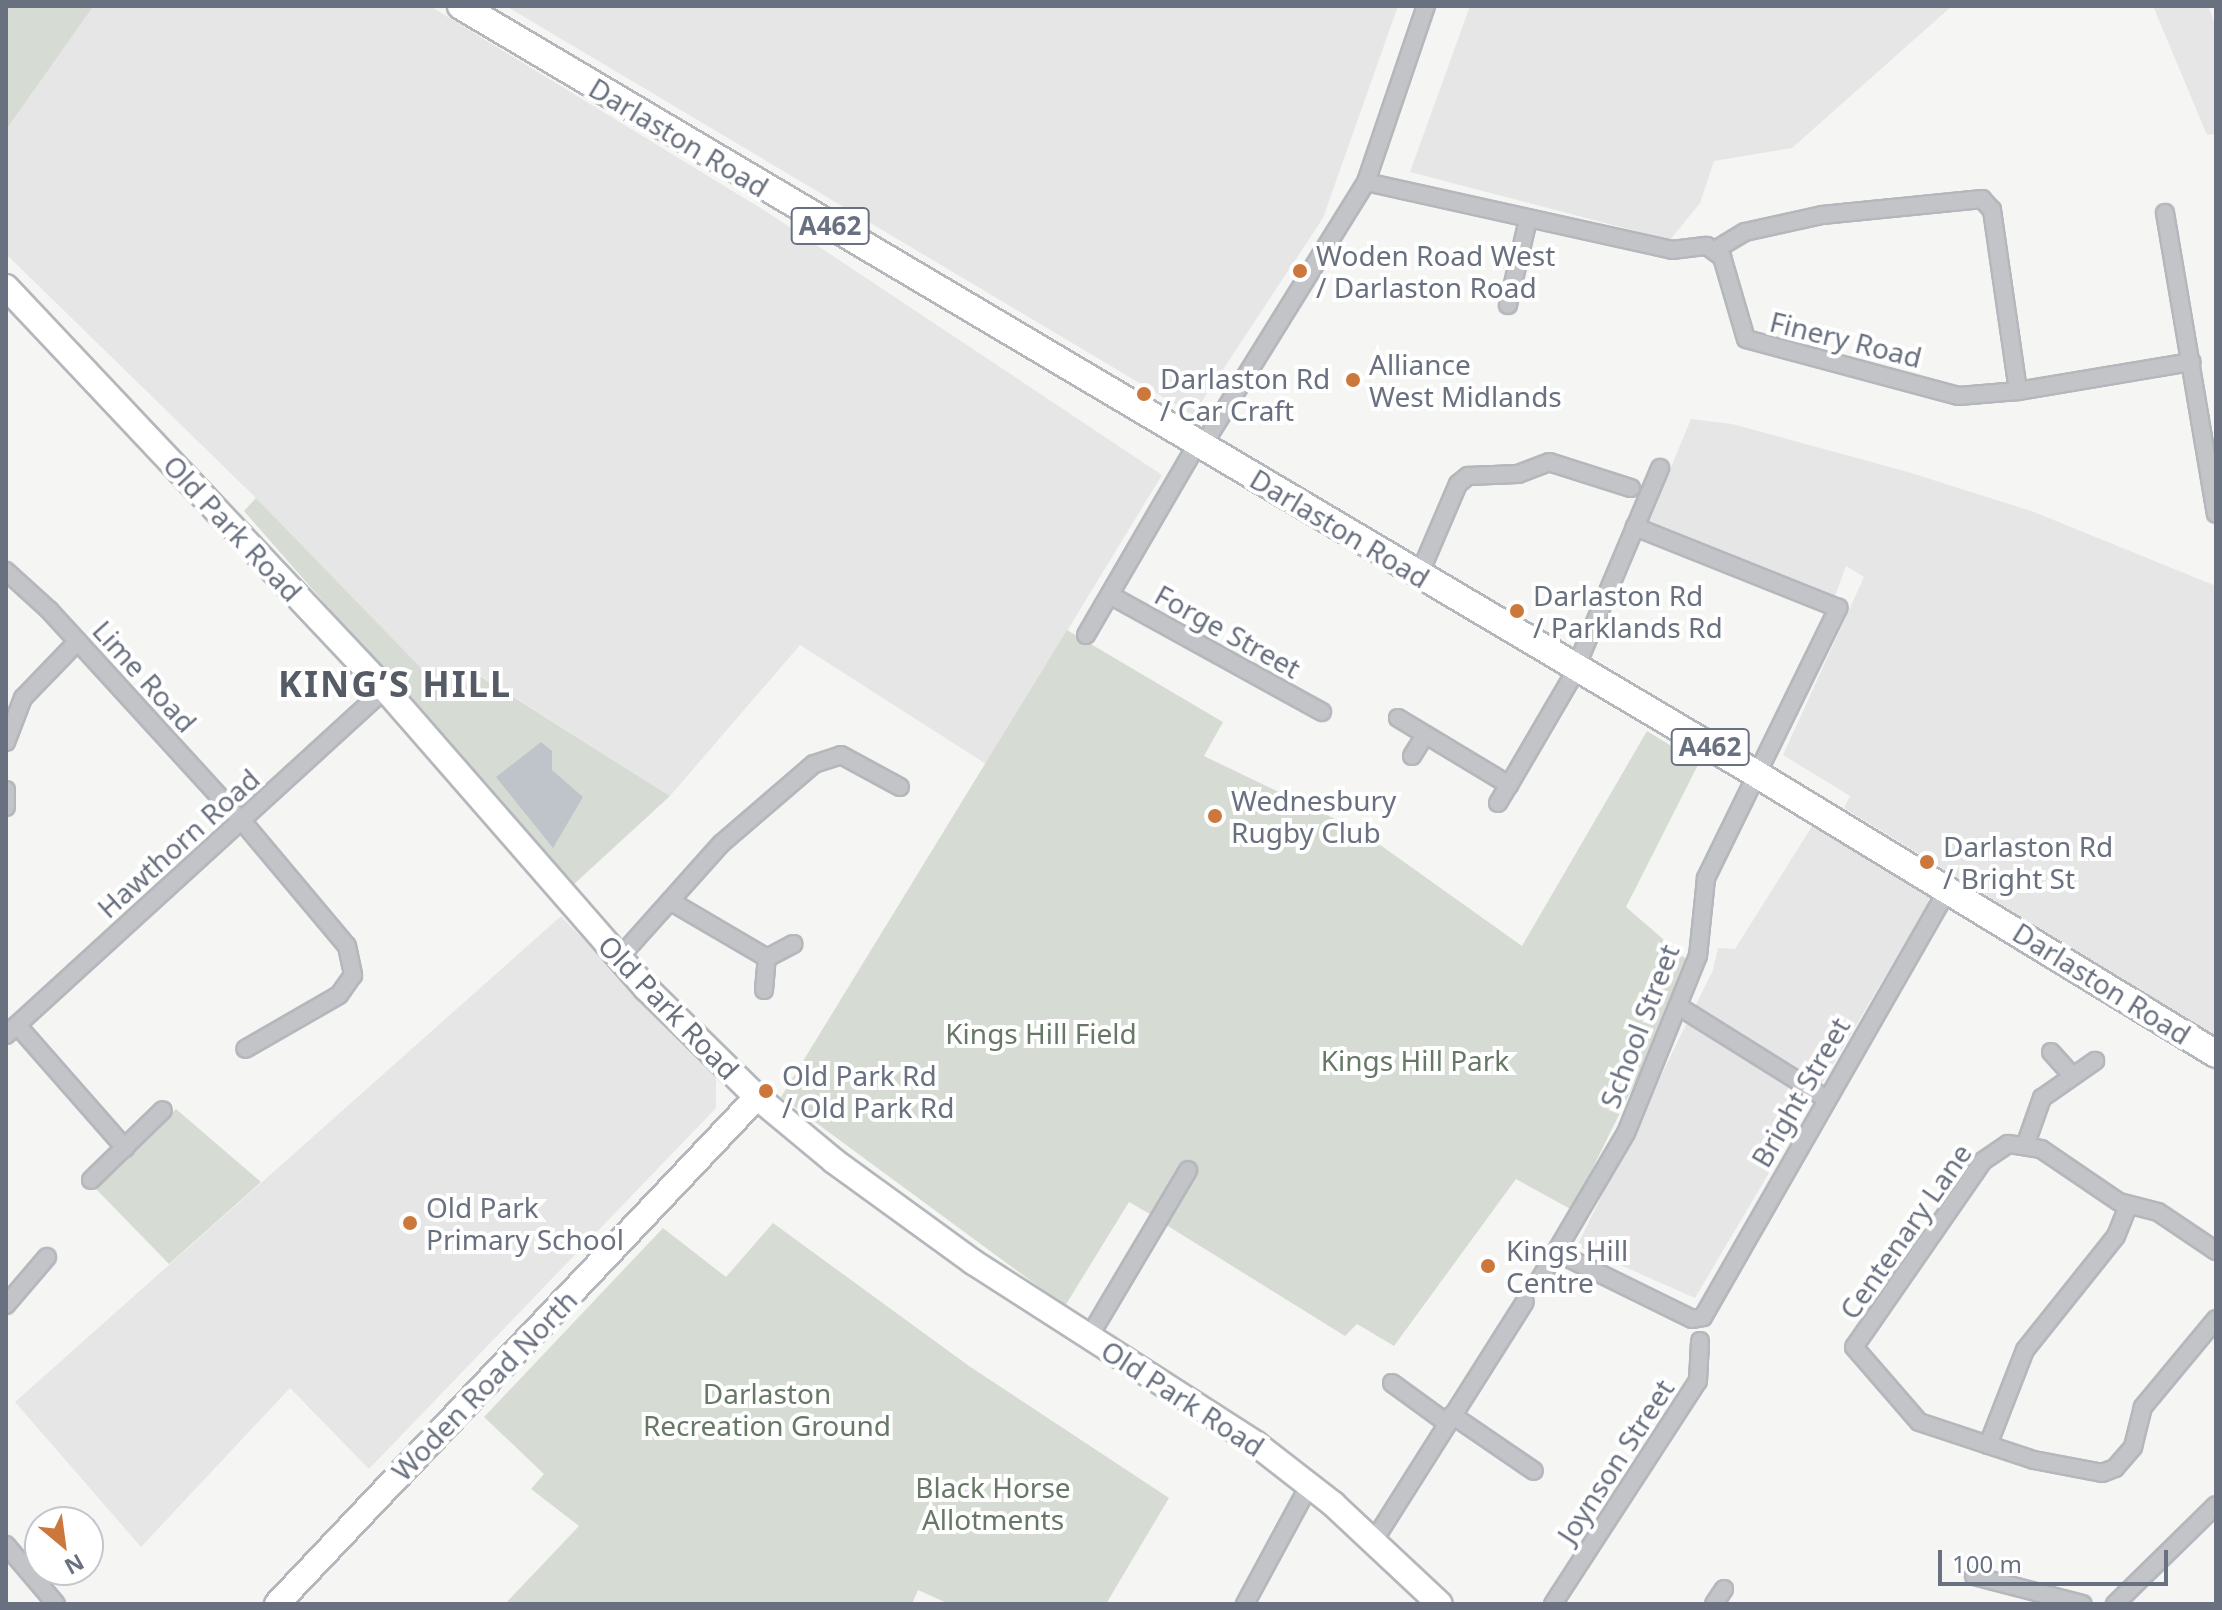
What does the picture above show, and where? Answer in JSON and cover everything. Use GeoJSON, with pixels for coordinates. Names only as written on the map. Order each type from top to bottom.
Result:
{"type":"FeatureCollection","features":[{"type":"Feature","properties":{"kind":"main road","name":"Darlaston Road"},"geometry":{"type":"LineString","coordinates":[[461,6],[1753,772],[2216,1054]]}},
{"type":"Feature","properties":{"kind":"street","name":"Forge Street"},"geometry":{"type":"LineString","coordinates":[[1086,635],[1200,445],[1366,182],[1426,6]]}},
{"type":"Feature","properties":{"kind":"street"},"geometry":{"type":"LineString","coordinates":[[1366,182],[1672,250],[1707,246],[1715,250],[1745,232],[1822,215],[1975,197],[1992,210],[2018,391]]}},
{"type":"Feature","properties":{"kind":"street"},"geometry":{"type":"LineString","coordinates":[[2165,213],[2216,514]]}},
{"type":"Feature","properties":{"kind":"street"},"geometry":{"type":"LineString","coordinates":[[1508,305],[1528,220]]}},
{"type":"Feature","properties":{"kind":"street","name":"Finery Road"},"geometry":{"type":"LineString","coordinates":[[1715,250],[1724,265],[1740,328],[1759,347],[1959,396],[2018,391],[2192,362]]}},
{"type":"Feature","properties":{"kind":"street","name":"Old Park Road"},"geometry":{"type":"LineString","coordinates":[[6,287],[385,689],[619,958],[757,1097],[897,1208],[1256,1444],[1310,1484],[1440,1604]]}},
{"type":"Feature","properties":{"kind":"street"},"geometry":{"type":"LineString","coordinates":[[1419,575],[1458,484],[1468,476],[1518,474],[1549,462],[1631,488]]}},
{"type":"Feature","properties":{"kind":"street"},"geometry":{"type":"LineString","coordinates":[[1498,803],[1571,679],[1573,666],[1660,468]]}},
{"type":"Feature","properties":{"kind":"street","name":"School Street"},"geometry":{"type":"LineString","coordinates":[[1537,1284],[1626,1133],[1698,956],[1706,878],[1753,772],[1838,608],[1635,527]]}},
{"type":"Feature","properties":{"kind":"street","name":"Lime Road"},"geometry":{"type":"LineString","coordinates":[[6,571],[78,641],[242,821],[347,946],[353,975],[329,1004],[245,1049]]}},
{"type":"Feature","properties":{"kind":"street","name":"Forge Street"},"geometry":{"type":"LineString","coordinates":[[1110,595],[1322,712]]}},
{"type":"Feature","properties":{"kind":"street"},"geometry":{"type":"LineString","coordinates":[[6,742],[23,698],[78,641]]}},
{"type":"Feature","properties":{"kind":"street","name":"Hawthorn Road"},"geometry":{"type":"LineString","coordinates":[[12,1030],[385,689]]}},
{"type":"Feature","properties":{"kind":"street"},"geometry":{"type":"LineString","coordinates":[[6,704],[23,698]]}},
{"type":"Feature","properties":{"kind":"street"},"geometry":{"type":"LineString","coordinates":[[1398,718],[1509,785]]}},
{"type":"Feature","properties":{"kind":"street"},"geometry":{"type":"LineString","coordinates":[[1412,756],[1425,735]]}},
{"type":"Feature","properties":{"kind":"street"},"geometry":{"type":"LineString","coordinates":[[619,958],[722,843],[814,764],[841,755],[900,787]]}},
{"type":"Feature","properties":{"kind":"street"},"geometry":{"type":"LineString","coordinates":[[6,790],[6,807]]}},
{"type":"Feature","properties":{"kind":"street","name":"Bright Street"},"geometry":{"type":"LineString","coordinates":[[1558,1253],[1698,1319],[1707,1312],[1825,1098],[1948,889]]}},
{"type":"Feature","properties":{"kind":"street"},"geometry":{"type":"LineString","coordinates":[[670,901],[767,958]]}},
{"type":"Feature","properties":{"kind":"street"},"geometry":{"type":"LineString","coordinates":[[767,958],[793,944]]}},
{"type":"Feature","properties":{"kind":"street"},"geometry":{"type":"LineString","coordinates":[[764,990],[767,958]]}},
{"type":"Feature","properties":{"kind":"street"},"geometry":{"type":"LineString","coordinates":[[1678,1006],[1825,1098]]}},
{"type":"Feature","properties":{"kind":"street"},"geometry":{"type":"LineString","coordinates":[[12,1030],[125,1148]]}},
{"type":"Feature","properties":{"kind":"street"},"geometry":{"type":"LineString","coordinates":[[2051,1052],[2072,1075]]}},
{"type":"Feature","properties":{"kind":"street"},"geometry":{"type":"LineString","coordinates":[[2095,1061],[2042,1098],[2026,1143],[2128,1206],[2158,1212],[2216,1251]]}},
{"type":"Feature","properties":{"kind":"street","name":"Woden Road North"},"geometry":{"type":"LineString","coordinates":[[277,1604],[757,1097]]}},
{"type":"Feature","properties":{"kind":"street"},"geometry":{"type":"LineString","coordinates":[[91,1180],[163,1110]]}},
{"type":"Feature","properties":{"kind":"street","name":"Centenary Lane"},"geometry":{"type":"LineString","coordinates":[[2026,1143],[1997,1148],[1983,1161],[1854,1347],[1909,1415],[1936,1430],[2091,1474],[2115,1468],[2133,1447],[2143,1407],[2216,1319]]}},
{"type":"Feature","properties":{"kind":"street"},"geometry":{"type":"LineString","coordinates":[[1089,1337],[1188,1170]]}},
{"type":"Feature","properties":{"kind":"street"},"geometry":{"type":"LineString","coordinates":[[1988,1445],[2025,1350],[2116,1236],[2128,1206]]}},
{"type":"Feature","properties":{"kind":"street"},"geometry":{"type":"LineString","coordinates":[[6,1305],[47,1257]]}},
{"type":"Feature","properties":{"kind":"street"},"geometry":{"type":"LineString","coordinates":[[1373,1542],[1525,1302]]}},
{"type":"Feature","properties":{"kind":"street","name":"Joynson Street"},"geometry":{"type":"LineString","coordinates":[[1553,1604],[1698,1381],[1700,1341]]}},
{"type":"Feature","properties":{"kind":"street"},"geometry":{"type":"LineString","coordinates":[[1392,1383],[1534,1471]]}},
{"type":"Feature","properties":{"kind":"street"},"geometry":{"type":"LineString","coordinates":[[1245,1604],[1310,1484]]}},
{"type":"Feature","properties":{"kind":"street"},"geometry":{"type":"LineString","coordinates":[[2115,1604],[2216,1505]]}},
{"type":"Feature","properties":{"kind":"street"},"geometry":{"type":"LineString","coordinates":[[6,1545],[56,1604]]}},
{"type":"Feature","properties":{"kind":"street"},"geometry":{"type":"LineString","coordinates":[[1974,1576],[2018,1592],[2082,1604]]}},
{"type":"Feature","properties":{"kind":"street"},"geometry":{"type":"LineString","coordinates":[[1714,1604],[1724,1589]]}},
{"type":"Feature","properties":{"kind":"shaded area"},"geometry":{"type":"Polygon","coordinates":[[[93,6],[430,6],[767,212],[1162,475],[986,764],[800,645],[670,796],[476,673],[454,703],[256,498],[6,254],[6,130],[93,6]]]}},
{"type":"Feature","properties":{"kind":"shaded area"},"geometry":{"type":"Polygon","coordinates":[[[506,6],[1398,6],[1323,218],[1193,415],[506,6]]]}},
{"type":"Feature","properties":{"kind":"shaded area"},"geometry":{"type":"Polygon","coordinates":[[[1470,6],[1952,6],[1792,148],[1714,161],[1700,203],[1670,240],[1410,172],[1470,6]]]}},
{"type":"Feature","properties":{"kind":"shaded area"},"geometry":{"type":"Polygon","coordinates":[[[2153,6],[2208,6],[2216,26],[2216,134],[2207,135],[2153,6]]]}},
{"type":"Feature","properties":{"kind":"shaded area"},"geometry":{"type":"Polygon","coordinates":[[[1691,419],[1732,424],[1908,472],[2034,512],[2216,586],[2216,1036],[1844,808],[1850,796],[1783,755],[1864,577],[1846,566],[1834,599],[1647,525],[1691,419]]]}},
{"type":"Feature","properties":{"kind":"shaded area"},"geometry":{"type":"Polygon","coordinates":[[[541,742],[552,751],[552,770],[583,797],[553,848],[496,777],[541,742]]]}},
{"type":"Feature","properties":{"kind":"shaded area"},"geometry":{"type":"Polygon","coordinates":[[[1814,823],[1930,895],[1929,902],[1695,1298],[1577,1246],[1713,970],[1718,948],[1735,949],[1814,823]]]}},
{"type":"Feature","properties":{"kind":"shaded area","name":"Old Park Primary School"},"geometry":{"type":"Polygon","coordinates":[[[561,916],[716,1075],[716,1108],[369,1469],[290,1388],[141,1547],[15,1402],[561,916]]]}},
{"type":"Feature","properties":{"kind":"green space"},"geometry":{"type":"Polygon","coordinates":[[[6,6],[92,8],[6,130],[6,6]]]}},
{"type":"Feature","properties":{"kind":"green space"},"geometry":{"type":"Polygon","coordinates":[[[256,498],[454,702],[475,673],[670,796],[572,886],[244,511],[256,498]]]}},
{"type":"Feature","properties":{"kind":"green space"},"geometry":{"type":"Polygon","coordinates":[[[1067,630],[1223,722],[1204,756],[1362,832],[1522,946],[1647,731],[1699,763],[1626,907],[1693,965],[1572,1210],[1516,1179],[1394,1346],[1357,1324],[1345,1336],[1163,1223],[1196,1169],[1155,1217],[1129,1202],[1065,1306],[781,1097],[1067,630]]]}},
{"type":"Feature","properties":{"kind":"green space"},"geometry":{"type":"Polygon","coordinates":[[[176,1109],[261,1182],[169,1264],[95,1188],[176,1109]]]}},
{"type":"Feature","properties":{"kind":"green space","name":"Darlaston Recreation Ground"},"geometry":{"type":"Polygon","coordinates":[[[773,1223],[969,1366],[1169,1498],[1106,1604],[949,1604],[918,1590],[912,1604],[505,1604],[579,1526],[531,1489],[544,1474],[484,1417],[663,1228],[726,1277],[773,1223]]]}},
{"type":"Feature","properties":{"kind":"place","name":"Woden Road West / Darlaston Road"},"geometry":{"type":"Point","coordinates":[1300,271]}},
{"type":"Feature","properties":{"kind":"place","name":"Alliance West Midlands"},"geometry":{"type":"Point","coordinates":[1353,380]}},
{"type":"Feature","properties":{"kind":"place","name":"Darlaston Rd / Car Craft"},"geometry":{"type":"Point","coordinates":[1144,394]}},
{"type":"Feature","properties":{"kind":"place","name":"Darlaston Rd / Parklands Rd"},"geometry":{"type":"Point","coordinates":[1517,611]}},
{"type":"Feature","properties":{"kind":"place","name":"Wednesbury Rugby Club"},"geometry":{"type":"Point","coordinates":[1215,816]}},
{"type":"Feature","properties":{"kind":"place","name":"Darlaston Rd / Bright St"},"geometry":{"type":"Point","coordinates":[1927,862]}},
{"type":"Feature","properties":{"kind":"place","name":"Old Park Rd / Old Park Rd"},"geometry":{"type":"Point","coordinates":[766,1091]}},
{"type":"Feature","properties":{"kind":"place","name":"Old Park Primary School"},"geometry":{"type":"Point","coordinates":[410,1223]}},
{"type":"Feature","properties":{"kind":"place","name":"Kings Hill Centre"},"geometry":{"type":"Point","coordinates":[1488,1266]}},
{"type":"Feature","properties":{"kind":"district","name":"KING’S HILL"},"geometry":{"type":"Point","coordinates":[395,684]}},
{"type":"Feature","properties":{"kind":"park label","name":"Kings Hill Field"},"geometry":{"type":"Point","coordinates":[1041,1033]}},
{"type":"Feature","properties":{"kind":"park label","name":"Kings Hill Park"},"geometry":{"type":"Point","coordinates":[1415,1060]}},
{"type":"Feature","properties":{"kind":"park label","name":"Black Horse Allotments"},"geometry":{"type":"Point","coordinates":[993,1503]}}]}
